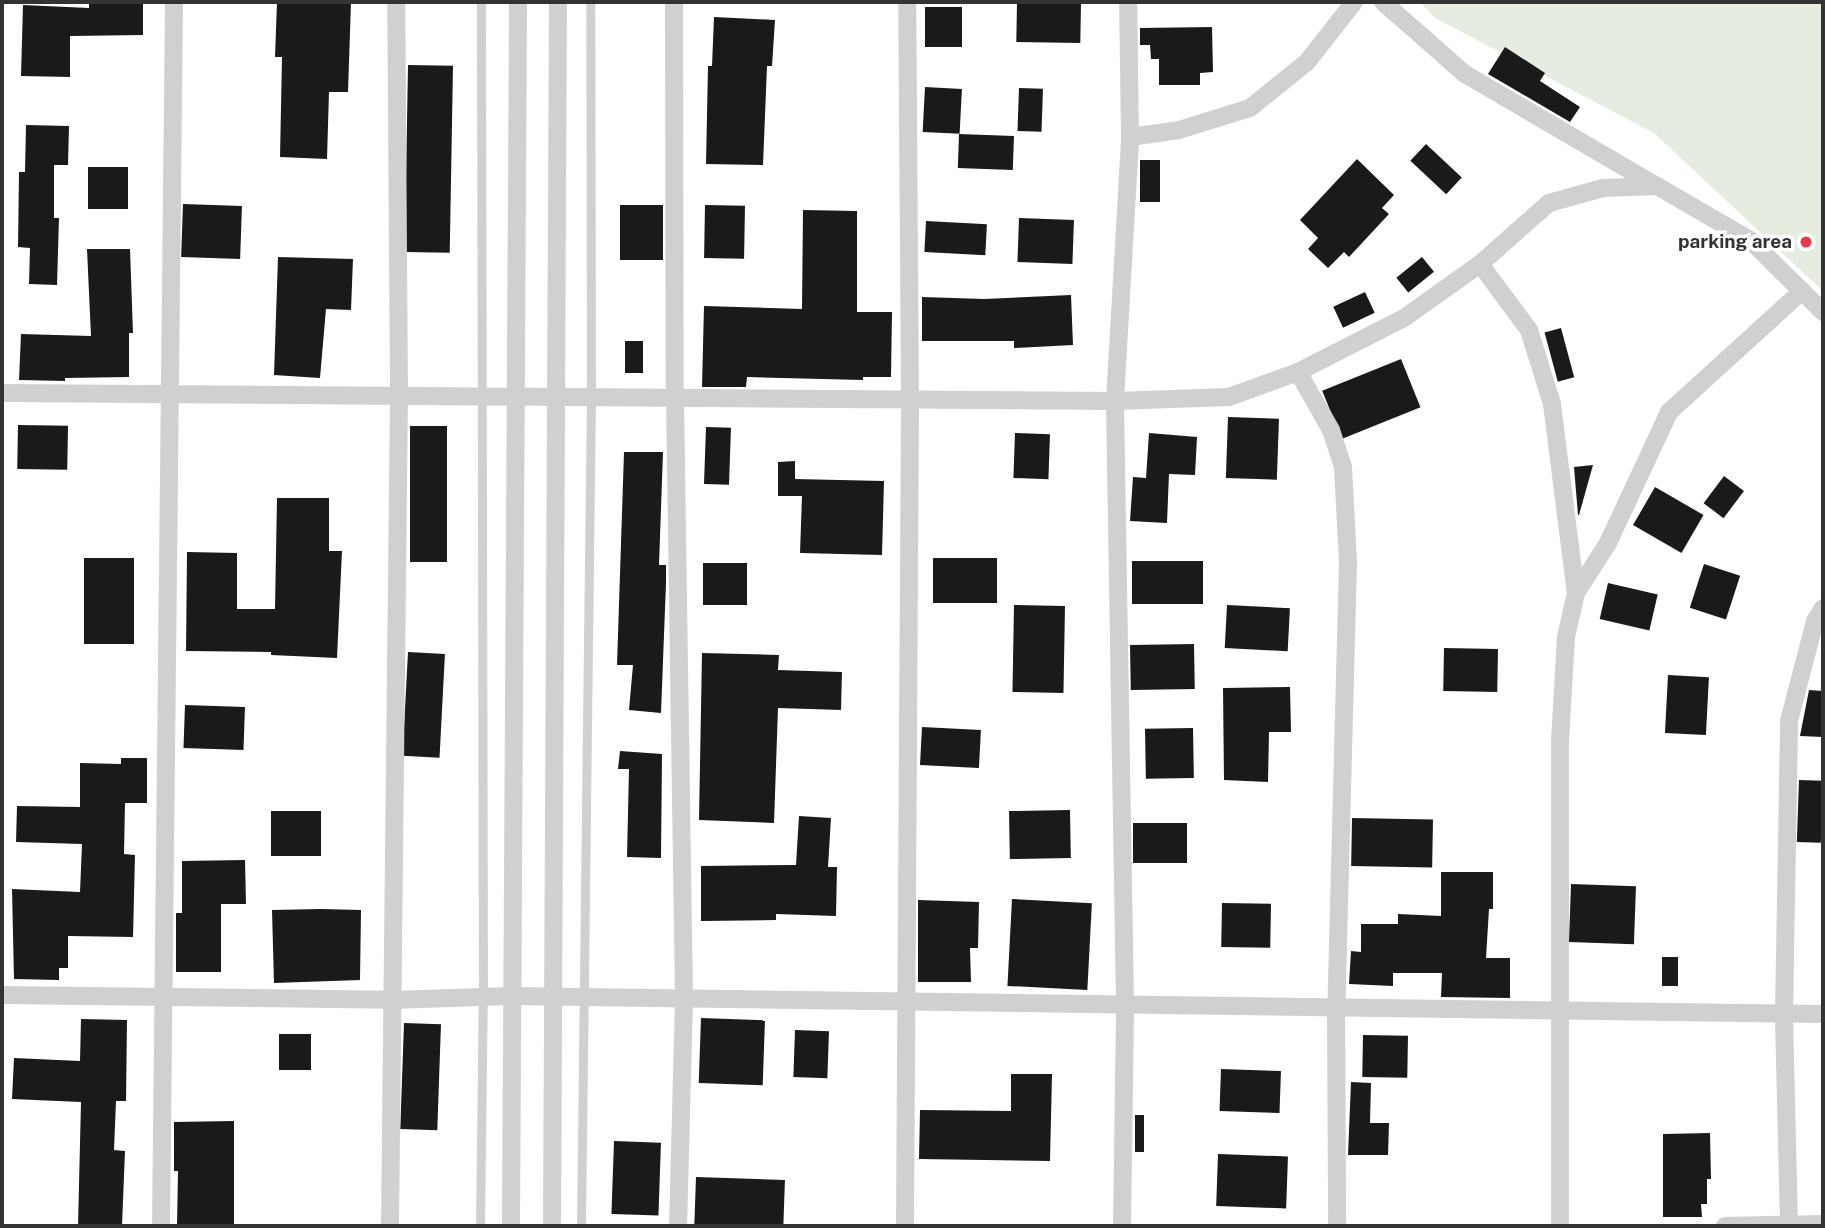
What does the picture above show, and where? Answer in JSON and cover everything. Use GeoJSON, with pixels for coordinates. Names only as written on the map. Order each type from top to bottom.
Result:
{"type":"FeatureCollection","features":[{"type":"Feature","properties":{"kind":"street"},"geometry":{"type":"LineString","coordinates":[[161,1226],[174,2]]}},
{"type":"Feature","properties":{"kind":"street"},"geometry":{"type":"LineString","coordinates":[[390,1226],[399,396],[396,2]]}},
{"type":"Feature","properties":{"kind":"street"},"geometry":{"type":"LineString","coordinates":[[510,1226],[518,2]]}},
{"type":"Feature","properties":{"kind":"street"},"geometry":{"type":"LineString","coordinates":[[552,1226],[558,2]]}},
{"type":"Feature","properties":{"kind":"street"},"geometry":{"type":"LineString","coordinates":[[674,2],[675,398],[684,999],[678,1226]]}},
{"type":"Feature","properties":{"kind":"street"},"geometry":{"type":"LineString","coordinates":[[905,1226],[910,400],[907,2]]}},
{"type":"Feature","properties":{"kind":"street"},"geometry":{"type":"LineString","coordinates":[[1122,1226],[1125,1005],[1115,401],[1130,137],[1128,2]]}},
{"type":"Feature","properties":{"kind":"street"},"geometry":{"type":"LineString","coordinates":[[1130,137],[1179,130],[1250,108],[1307,62],[1354,2]]}},
{"type":"Feature","properties":{"kind":"street"},"geometry":{"type":"LineString","coordinates":[[1383,2],[1465,74],[1750,240],[1823,312]]}},
{"type":"Feature","properties":{"kind":"street"},"geometry":{"type":"LineString","coordinates":[[2,393],[1115,401],[1229,397],[1298,372],[1404,318],[1480,264],[1549,203],[1603,188],[1657,186]]}},
{"type":"Feature","properties":{"kind":"street"},"geometry":{"type":"LineString","coordinates":[[1480,264],[1529,330],[1552,404],[1576,593]]}},
{"type":"Feature","properties":{"kind":"street"},"geometry":{"type":"LineString","coordinates":[[1560,1226],[1559,741],[1566,637],[1576,593],[1608,543],[1669,412],[1802,291]]}},
{"type":"Feature","properties":{"kind":"street"},"geometry":{"type":"LineString","coordinates":[[1298,372],[1331,430],[1343,467],[1348,562],[1336,1008],[1337,1226]]}},
{"type":"Feature","properties":{"kind":"street"},"geometry":{"type":"LineString","coordinates":[[1788,1223],[1784,1014],[1789,720],[1815,621],[1823,608]]}},
{"type":"Feature","properties":{"kind":"street"},"geometry":{"type":"LineString","coordinates":[[2,995],[392,1000],[510,996],[1823,1014]]}},
{"type":"Feature","properties":{"kind":"street"},"geometry":{"type":"LineString","coordinates":[[1725,1226],[1823,1224]]}},
{"type":"Feature","properties":{"kind":"lane"},"geometry":{"type":"LineString","coordinates":[[480,1226],[483,996],[481,2]]}},
{"type":"Feature","properties":{"kind":"lane"},"geometry":{"type":"LineString","coordinates":[[581,1226],[591,397],[590,2]]}},
{"type":"Feature","properties":{"kind":"shaded area"},"geometry":{"type":"Polygon","coordinates":[[[1420,2],[1823,2],[1823,291],[1654,133],[1435,18],[1420,2]]]}},
{"type":"Feature","properties":{"kind":"building"},"geometry":{"type":"Polygon","coordinates":[[[89,2],[143,2],[143,35],[70,36],[70,77],[21,76],[23,5],[89,8],[89,2]]]}},
{"type":"Feature","properties":{"kind":"building"},"geometry":{"type":"Polygon","coordinates":[[[277,2],[351,2],[348,92],[329,92],[327,159],[280,157],[282,57],[275,57],[277,2]]]}},
{"type":"Feature","properties":{"kind":"building"},"geometry":{"type":"Polygon","coordinates":[[[1017,2],[1081,3],[1080,43],[1016,42],[1017,2]]]}},
{"type":"Feature","properties":{"kind":"building"},"geometry":{"type":"Polygon","coordinates":[[[925,7],[962,7],[962,47],[925,47],[925,7]]]}},
{"type":"Feature","properties":{"kind":"building"},"geometry":{"type":"Polygon","coordinates":[[[714,17],[775,20],[772,66],[767,66],[763,165],[706,164],[708,66],[712,66],[714,17]]]}},
{"type":"Feature","properties":{"kind":"building"},"geometry":{"type":"Polygon","coordinates":[[[1212,27],[1213,72],[1200,73],[1200,85],[1159,85],[1159,59],[1151,59],[1150,45],[1140,45],[1140,28],[1212,27]]]}},
{"type":"Feature","properties":{"kind":"building"},"geometry":{"type":"Polygon","coordinates":[[[1505,47],[1545,73],[1540,81],[1580,107],[1570,122],[1488,74],[1505,47]]]}},
{"type":"Feature","properties":{"kind":"building"},"geometry":{"type":"Polygon","coordinates":[[[408,65],[453,66],[450,253],[405,252],[408,65]]]}},
{"type":"Feature","properties":{"kind":"building"},"geometry":{"type":"Polygon","coordinates":[[[925,87],[962,89],[960,134],[923,132],[925,87]]]}},
{"type":"Feature","properties":{"kind":"building"},"geometry":{"type":"Polygon","coordinates":[[[1019,88],[1043,89],[1041,132],[1017,131],[1019,88]]]}},
{"type":"Feature","properties":{"kind":"building"},"geometry":{"type":"Polygon","coordinates":[[[26,125],[69,126],[68,165],[54,165],[54,218],[59,218],[57,285],[29,284],[30,248],[18,247],[19,172],[25,172],[26,125]]]}},
{"type":"Feature","properties":{"kind":"building"},"geometry":{"type":"Polygon","coordinates":[[[959,134],[1014,136],[1013,170],[958,168],[959,134]]]}},
{"type":"Feature","properties":{"kind":"building"},"geometry":{"type":"Polygon","coordinates":[[[1426,144],[1462,177],[1446,194],[1410,161],[1426,144]]]}},
{"type":"Feature","properties":{"kind":"building"},"geometry":{"type":"Polygon","coordinates":[[[1357,159],[1394,195],[1382,208],[1389,214],[1349,257],[1344,252],[1328,268],[1308,249],[1318,238],[1300,220],[1357,159]]]}},
{"type":"Feature","properties":{"kind":"building"},"geometry":{"type":"Polygon","coordinates":[[[1140,160],[1160,160],[1160,202],[1140,202],[1140,160]]]}},
{"type":"Feature","properties":{"kind":"building"},"geometry":{"type":"Polygon","coordinates":[[[88,167],[128,167],[128,209],[88,209],[88,167]]]}},
{"type":"Feature","properties":{"kind":"building"},"geometry":{"type":"Polygon","coordinates":[[[183,204],[242,206],[240,259],[181,257],[183,204]]]}},
{"type":"Feature","properties":{"kind":"building"},"geometry":{"type":"Polygon","coordinates":[[[620,205],[663,205],[663,260],[620,260],[620,205]]]}},
{"type":"Feature","properties":{"kind":"building"},"geometry":{"type":"Polygon","coordinates":[[[705,205],[745,206],[744,259],[704,258],[705,205]]]}},
{"type":"Feature","properties":{"kind":"building"},"geometry":{"type":"Polygon","coordinates":[[[803,210],[857,211],[857,312],[892,312],[891,377],[863,377],[863,380],[747,377],[746,387],[702,387],[704,306],[802,309],[803,210]]]}},
{"type":"Feature","properties":{"kind":"building"},"geometry":{"type":"Polygon","coordinates":[[[1019,218],[1074,220],[1072,264],[1017,262],[1019,218]]]}},
{"type":"Feature","properties":{"kind":"building"},"geometry":{"type":"Polygon","coordinates":[[[926,221],[987,224],[985,255],[924,252],[926,221]]]}},
{"type":"Feature","properties":{"kind":"building"},"geometry":{"type":"Polygon","coordinates":[[[87,249],[130,249],[133,333],[129,333],[129,377],[65,378],[65,381],[19,380],[21,334],[91,336],[87,249]]]}},
{"type":"Feature","properties":{"kind":"building"},"geometry":{"type":"Polygon","coordinates":[[[278,257],[353,259],[351,310],[326,309],[320,378],[274,375],[278,257]]]}},
{"type":"Feature","properties":{"kind":"building"},"geometry":{"type":"Polygon","coordinates":[[[1422,257],[1434,272],[1408,293],[1396,278],[1422,257]]]}},
{"type":"Feature","properties":{"kind":"building"},"geometry":{"type":"Polygon","coordinates":[[[1365,292],[1375,313],[1343,328],[1333,307],[1365,292]]]}},
{"type":"Feature","properties":{"kind":"building"},"geometry":{"type":"Polygon","coordinates":[[[1071,295],[1073,345],[1014,348],[1014,341],[922,341],[922,297],[984,299],[1071,295]]]}},
{"type":"Feature","properties":{"kind":"building"},"geometry":{"type":"Polygon","coordinates":[[[1561,328],[1574,377],[1558,382],[1545,332],[1561,328]]]}},
{"type":"Feature","properties":{"kind":"building"},"geometry":{"type":"Polygon","coordinates":[[[625,341],[643,341],[643,373],[625,373],[625,341]]]}},
{"type":"Feature","properties":{"kind":"building"},"geometry":{"type":"Polygon","coordinates":[[[1401,359],[1420,407],[1342,439],[1322,391],[1401,359]]]}},
{"type":"Feature","properties":{"kind":"building"},"geometry":{"type":"Polygon","coordinates":[[[1228,417],[1279,419],[1277,480],[1226,478],[1228,417]]]}},
{"type":"Feature","properties":{"kind":"building"},"geometry":{"type":"Polygon","coordinates":[[[18,425],[68,426],[67,470],[17,469],[18,425]]]}},
{"type":"Feature","properties":{"kind":"building"},"geometry":{"type":"Polygon","coordinates":[[[410,426],[447,426],[447,562],[410,562],[410,426]]]}},
{"type":"Feature","properties":{"kind":"building"},"geometry":{"type":"Polygon","coordinates":[[[706,427],[731,428],[729,485],[704,484],[706,427]]]}},
{"type":"Feature","properties":{"kind":"building"},"geometry":{"type":"Polygon","coordinates":[[[1015,433],[1050,434],[1048,479],[1013,478],[1015,433]]]}},
{"type":"Feature","properties":{"kind":"building"},"geometry":{"type":"Polygon","coordinates":[[[1149,433],[1197,437],[1195,475],[1169,474],[1167,523],[1130,521],[1133,477],[1146,478],[1149,433]]]}},
{"type":"Feature","properties":{"kind":"building"},"geometry":{"type":"Polygon","coordinates":[[[624,452],[663,452],[659,565],[666,565],[666,583],[661,713],[629,710],[633,665],[617,665],[624,452]]]}},
{"type":"Feature","properties":{"kind":"building"},"geometry":{"type":"Polygon","coordinates":[[[795,461],[795,479],[884,481],[882,555],[800,553],[802,496],[778,496],[778,462],[795,461]]]}},
{"type":"Feature","properties":{"kind":"building"},"geometry":{"type":"Polygon","coordinates":[[[1593,465],[1579,515],[1578,515],[1574,467],[1593,465]]]}},
{"type":"Feature","properties":{"kind":"building"},"geometry":{"type":"Polygon","coordinates":[[[1724,476],[1744,491],[1724,518],[1704,503],[1724,476]]]}},
{"type":"Feature","properties":{"kind":"building"},"geometry":{"type":"Polygon","coordinates":[[[1655,487],[1703,515],[1681,553],[1633,525],[1655,487]]]}},
{"type":"Feature","properties":{"kind":"building"},"geometry":{"type":"Polygon","coordinates":[[[277,498],[329,498],[329,551],[342,551],[337,658],[271,655],[271,652],[186,651],[187,552],[237,553],[237,609],[275,609],[277,498]]]}},
{"type":"Feature","properties":{"kind":"building"},"geometry":{"type":"Polygon","coordinates":[[[84,558],[134,558],[134,644],[84,644],[84,558]]]}},
{"type":"Feature","properties":{"kind":"building"},"geometry":{"type":"Polygon","coordinates":[[[933,558],[997,558],[997,603],[933,603],[933,558]]]}},
{"type":"Feature","properties":{"kind":"building"},"geometry":{"type":"Polygon","coordinates":[[[1132,561],[1203,561],[1203,604],[1132,604],[1132,561]]]}},
{"type":"Feature","properties":{"kind":"building"},"geometry":{"type":"Polygon","coordinates":[[[703,563],[747,563],[747,605],[703,605],[703,563]]]}},
{"type":"Feature","properties":{"kind":"building"},"geometry":{"type":"Polygon","coordinates":[[[1704,564],[1740,576],[1726,619],[1690,608],[1704,564]]]}},
{"type":"Feature","properties":{"kind":"building"},"geometry":{"type":"Polygon","coordinates":[[[1608,583],[1658,594],[1649,631],[1600,619],[1608,583]]]}},
{"type":"Feature","properties":{"kind":"building"},"geometry":{"type":"Polygon","coordinates":[[[1014,605],[1065,606],[1063,693],[1012,692],[1014,605]]]}},
{"type":"Feature","properties":{"kind":"building"},"geometry":{"type":"Polygon","coordinates":[[[1227,605],[1290,608],[1288,651],[1225,648],[1227,605]]]}},
{"type":"Feature","properties":{"kind":"building"},"geometry":{"type":"Polygon","coordinates":[[[1194,644],[1195,689],[1131,690],[1130,645],[1194,644]]]}},
{"type":"Feature","properties":{"kind":"building"},"geometry":{"type":"Polygon","coordinates":[[[1444,648],[1498,649],[1497,692],[1443,691],[1444,648]]]}},
{"type":"Feature","properties":{"kind":"building"},"geometry":{"type":"Polygon","coordinates":[[[408,652],[445,654],[440,758],[403,756],[408,652]]]}},
{"type":"Feature","properties":{"kind":"building"},"geometry":{"type":"Polygon","coordinates":[[[702,653],[779,655],[778,670],[842,672],[841,710],[778,708],[774,823],[699,820],[702,653]]]}},
{"type":"Feature","properties":{"kind":"building"},"geometry":{"type":"Polygon","coordinates":[[[1668,675],[1709,677],[1706,735],[1665,733],[1668,675]]]}},
{"type":"Feature","properties":{"kind":"building"},"geometry":{"type":"Polygon","coordinates":[[[1290,687],[1291,732],[1269,732],[1268,782],[1224,780],[1223,688],[1290,687]]]}},
{"type":"Feature","properties":{"kind":"building"},"geometry":{"type":"Polygon","coordinates":[[[1809,690],[1823,691],[1823,737],[1800,736],[1809,690]]]}},
{"type":"Feature","properties":{"kind":"building"},"geometry":{"type":"Polygon","coordinates":[[[185,705],[245,707],[243,750],[183,748],[185,705]]]}},
{"type":"Feature","properties":{"kind":"building"},"geometry":{"type":"Polygon","coordinates":[[[922,727],[981,730],[979,768],[920,765],[922,727]]]}},
{"type":"Feature","properties":{"kind":"building"},"geometry":{"type":"Polygon","coordinates":[[[1193,728],[1194,778],[1146,779],[1145,729],[1193,728]]]}},
{"type":"Feature","properties":{"kind":"building"},"geometry":{"type":"Polygon","coordinates":[[[620,751],[662,754],[661,858],[627,857],[629,769],[618,769],[620,751]]]}},
{"type":"Feature","properties":{"kind":"building"},"geometry":{"type":"Polygon","coordinates":[[[121,758],[147,758],[147,803],[125,803],[124,854],[135,855],[133,937],[68,936],[68,968],[59,968],[59,980],[14,979],[12,889],[80,892],[82,844],[16,842],[17,806],[80,807],[80,763],[121,764],[121,758]]]}},
{"type":"Feature","properties":{"kind":"building"},"geometry":{"type":"Polygon","coordinates":[[[1799,780],[1823,781],[1821,843],[1797,842],[1799,780]]]}},
{"type":"Feature","properties":{"kind":"building"},"geometry":{"type":"Polygon","coordinates":[[[1070,810],[1071,858],[1010,859],[1009,811],[1070,810]]]}},
{"type":"Feature","properties":{"kind":"building"},"geometry":{"type":"Polygon","coordinates":[[[271,811],[321,811],[321,856],[271,856],[271,811]]]}},
{"type":"Feature","properties":{"kind":"building"},"geometry":{"type":"Polygon","coordinates":[[[799,816],[831,818],[828,867],[837,867],[836,916],[776,914],[776,920],[701,921],[701,866],[796,865],[799,816]]]}},
{"type":"Feature","properties":{"kind":"building"},"geometry":{"type":"Polygon","coordinates":[[[1352,818],[1433,819],[1432,867],[1351,866],[1352,818]]]}},
{"type":"Feature","properties":{"kind":"building"},"geometry":{"type":"Polygon","coordinates":[[[1133,823],[1187,823],[1187,863],[1133,863],[1133,823]]]}},
{"type":"Feature","properties":{"kind":"building"},"geometry":{"type":"Polygon","coordinates":[[[245,860],[246,904],[221,904],[221,972],[176,972],[176,913],[182,913],[182,861],[245,860]]]}},
{"type":"Feature","properties":{"kind":"building"},"geometry":{"type":"Polygon","coordinates":[[[1441,872],[1493,872],[1493,909],[1489,909],[1486,958],[1510,958],[1510,998],[1441,997],[1442,973],[1393,973],[1393,986],[1349,984],[1351,951],[1361,952],[1361,924],[1398,924],[1398,914],[1441,916],[1441,872]]]}},
{"type":"Feature","properties":{"kind":"building"},"geometry":{"type":"Polygon","coordinates":[[[1571,884],[1636,886],[1634,944],[1569,942],[1571,884]]]}},
{"type":"Feature","properties":{"kind":"building"},"geometry":{"type":"Polygon","coordinates":[[[1012,899],[1092,903],[1087,990],[1007,986],[1012,899]]]}},
{"type":"Feature","properties":{"kind":"building"},"geometry":{"type":"Polygon","coordinates":[[[918,900],[979,902],[978,948],[970,948],[971,982],[918,982],[918,900]]]}},
{"type":"Feature","properties":{"kind":"building"},"geometry":{"type":"Polygon","coordinates":[[[1222,903],[1271,904],[1270,948],[1221,947],[1222,903]]]}},
{"type":"Feature","properties":{"kind":"building"},"geometry":{"type":"Polygon","coordinates":[[[272,910],[361,910],[360,980],[274,983],[272,910]]]}},
{"type":"Feature","properties":{"kind":"building"},"geometry":{"type":"Polygon","coordinates":[[[1662,957],[1678,957],[1678,986],[1662,986],[1662,957]]]}},
{"type":"Feature","properties":{"kind":"building"},"geometry":{"type":"Polygon","coordinates":[[[701,1018],[765,1020],[763,1085],[699,1083],[701,1018]]]}},
{"type":"Feature","properties":{"kind":"building"},"geometry":{"type":"Polygon","coordinates":[[[81,1019],[127,1020],[126,1101],[116,1101],[114,1150],[125,1151],[122,1226],[78,1226],[81,1102],[12,1099],[14,1058],[80,1061],[81,1019]]]}},
{"type":"Feature","properties":{"kind":"building"},"geometry":{"type":"Polygon","coordinates":[[[404,1023],[441,1024],[437,1130],[400,1129],[404,1023]]]}},
{"type":"Feature","properties":{"kind":"building"},"geometry":{"type":"Polygon","coordinates":[[[795,1030],[829,1031],[827,1078],[793,1077],[795,1030]]]}},
{"type":"Feature","properties":{"kind":"building"},"geometry":{"type":"Polygon","coordinates":[[[279,1034],[311,1034],[311,1070],[279,1070],[279,1034]]]}},
{"type":"Feature","properties":{"kind":"building"},"geometry":{"type":"Polygon","coordinates":[[[1363,1035],[1408,1036],[1407,1078],[1362,1077],[1363,1035]]]}},
{"type":"Feature","properties":{"kind":"building"},"geometry":{"type":"Polygon","coordinates":[[[1221,1069],[1281,1071],[1279,1113],[1220,1111],[1221,1069]]]}},
{"type":"Feature","properties":{"kind":"building"},"geometry":{"type":"Polygon","coordinates":[[[1011,1074],[1052,1074],[1050,1161],[919,1159],[920,1110],[1011,1111],[1011,1074]]]}},
{"type":"Feature","properties":{"kind":"building"},"geometry":{"type":"Polygon","coordinates":[[[1351,1082],[1371,1083],[1370,1123],[1389,1123],[1388,1155],[1348,1155],[1351,1082]]]}},
{"type":"Feature","properties":{"kind":"building"},"geometry":{"type":"Polygon","coordinates":[[[1135,1115],[1144,1115],[1144,1152],[1135,1152],[1135,1115]]]}},
{"type":"Feature","properties":{"kind":"building"},"geometry":{"type":"Polygon","coordinates":[[[234,1121],[234,1226],[177,1226],[178,1171],[174,1171],[174,1122],[234,1121]]]}},
{"type":"Feature","properties":{"kind":"building"},"geometry":{"type":"Polygon","coordinates":[[[1710,1133],[1711,1179],[1707,1179],[1707,1204],[1701,1204],[1702,1217],[1663,1217],[1663,1134],[1710,1133]]]}},
{"type":"Feature","properties":{"kind":"building"},"geometry":{"type":"Polygon","coordinates":[[[614,1141],[661,1143],[658,1216],[611,1214],[614,1141]]]}},
{"type":"Feature","properties":{"kind":"building"},"geometry":{"type":"Polygon","coordinates":[[[1218,1154],[1288,1156],[1286,1208],[1216,1206],[1218,1154]]]}},
{"type":"Feature","properties":{"kind":"building"},"geometry":{"type":"Polygon","coordinates":[[[696,1177],[785,1180],[783,1226],[694,1226],[696,1177]]]}},
{"type":"Feature","properties":{"kind":"place","name":"parking area"},"geometry":{"type":"Point","coordinates":[1806,242]}}]}
